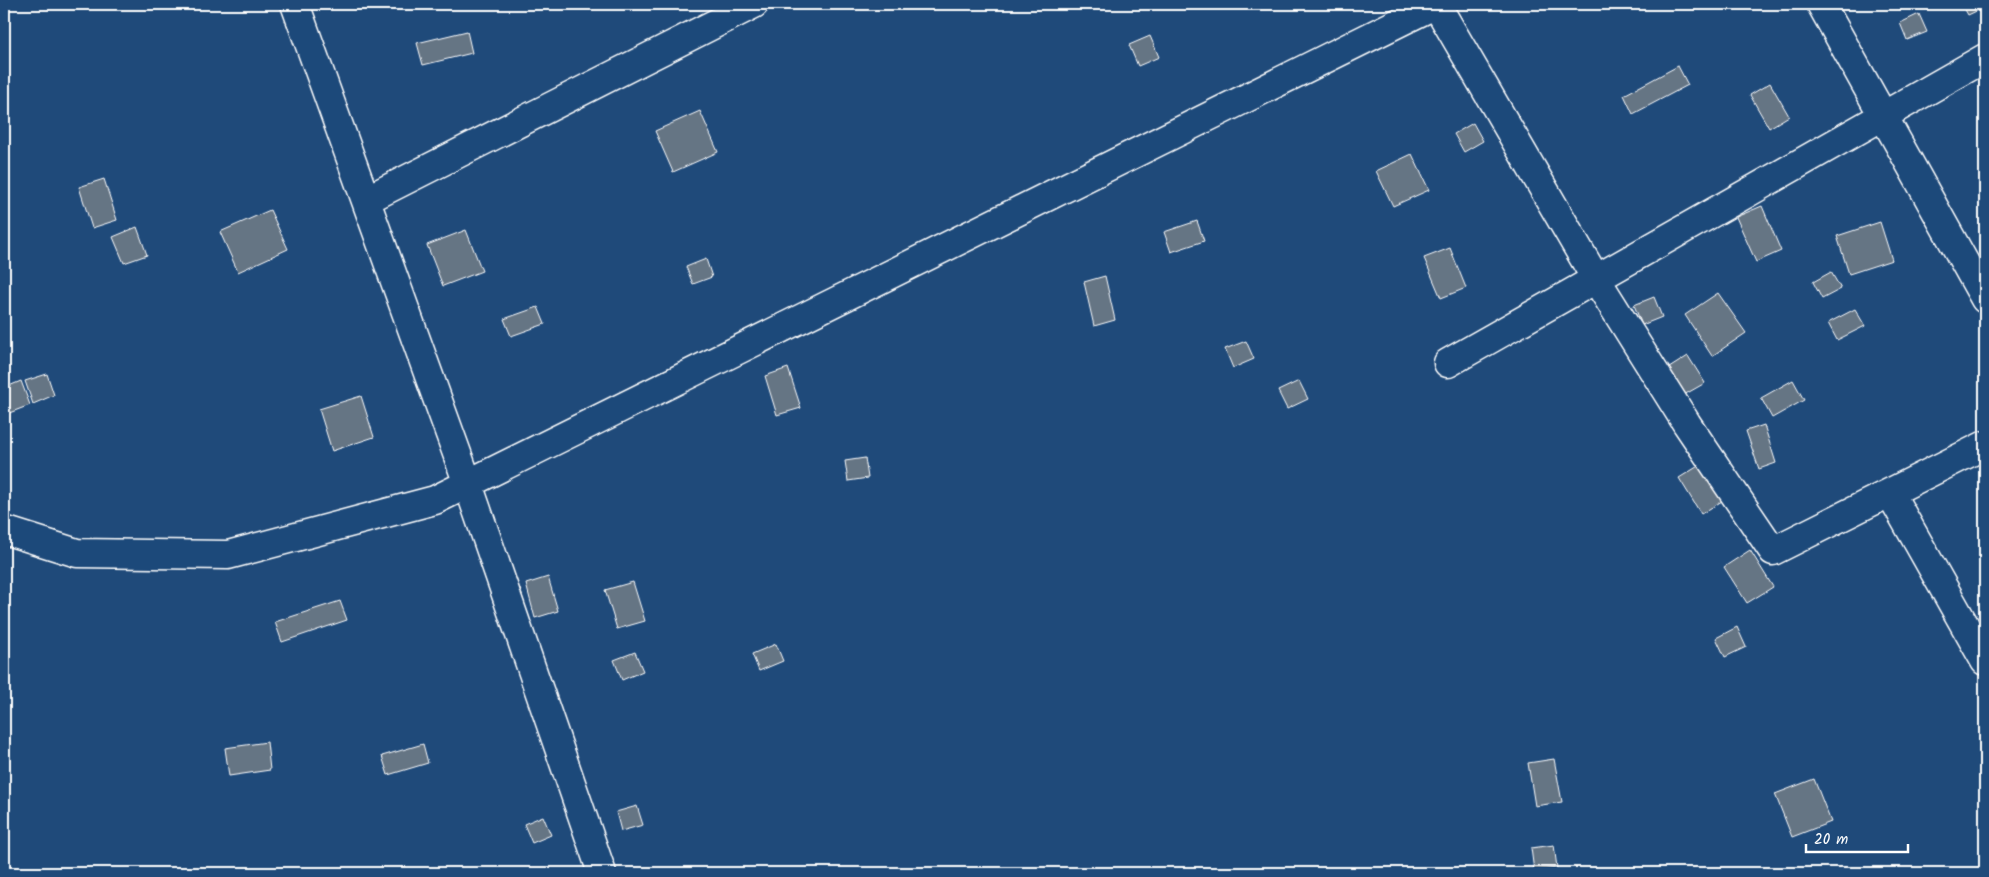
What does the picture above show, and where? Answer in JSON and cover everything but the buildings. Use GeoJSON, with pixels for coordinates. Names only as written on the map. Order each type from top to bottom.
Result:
{"type":"FeatureCollection","features":[{"type":"Feature","properties":{"kind":"street"},"geometry":{"type":"LineString","coordinates":[[295,4],[468,484],[602,873]]}},
{"type":"Feature","properties":{"kind":"street"},"geometry":{"type":"LineString","coordinates":[[366,200],[754,4]]}},
{"type":"Feature","properties":{"kind":"street"},"geometry":{"type":"LineString","coordinates":[[4,530],[76,553],[228,556],[435,500],[1436,4],[1596,279],[1687,424],[1773,551],[1985,445]]}},
{"type":"Feature","properties":{"kind":"street"},"geometry":{"type":"LineString","coordinates":[[1821,4],[1985,299]]}},
{"type":"Feature","properties":{"kind":"street"},"geometry":{"type":"LineString","coordinates":[[1448,362],[1985,58]]}},
{"type":"Feature","properties":{"kind":"street"},"geometry":{"type":"LineString","coordinates":[[1890,493],[1985,661]]}}]}
